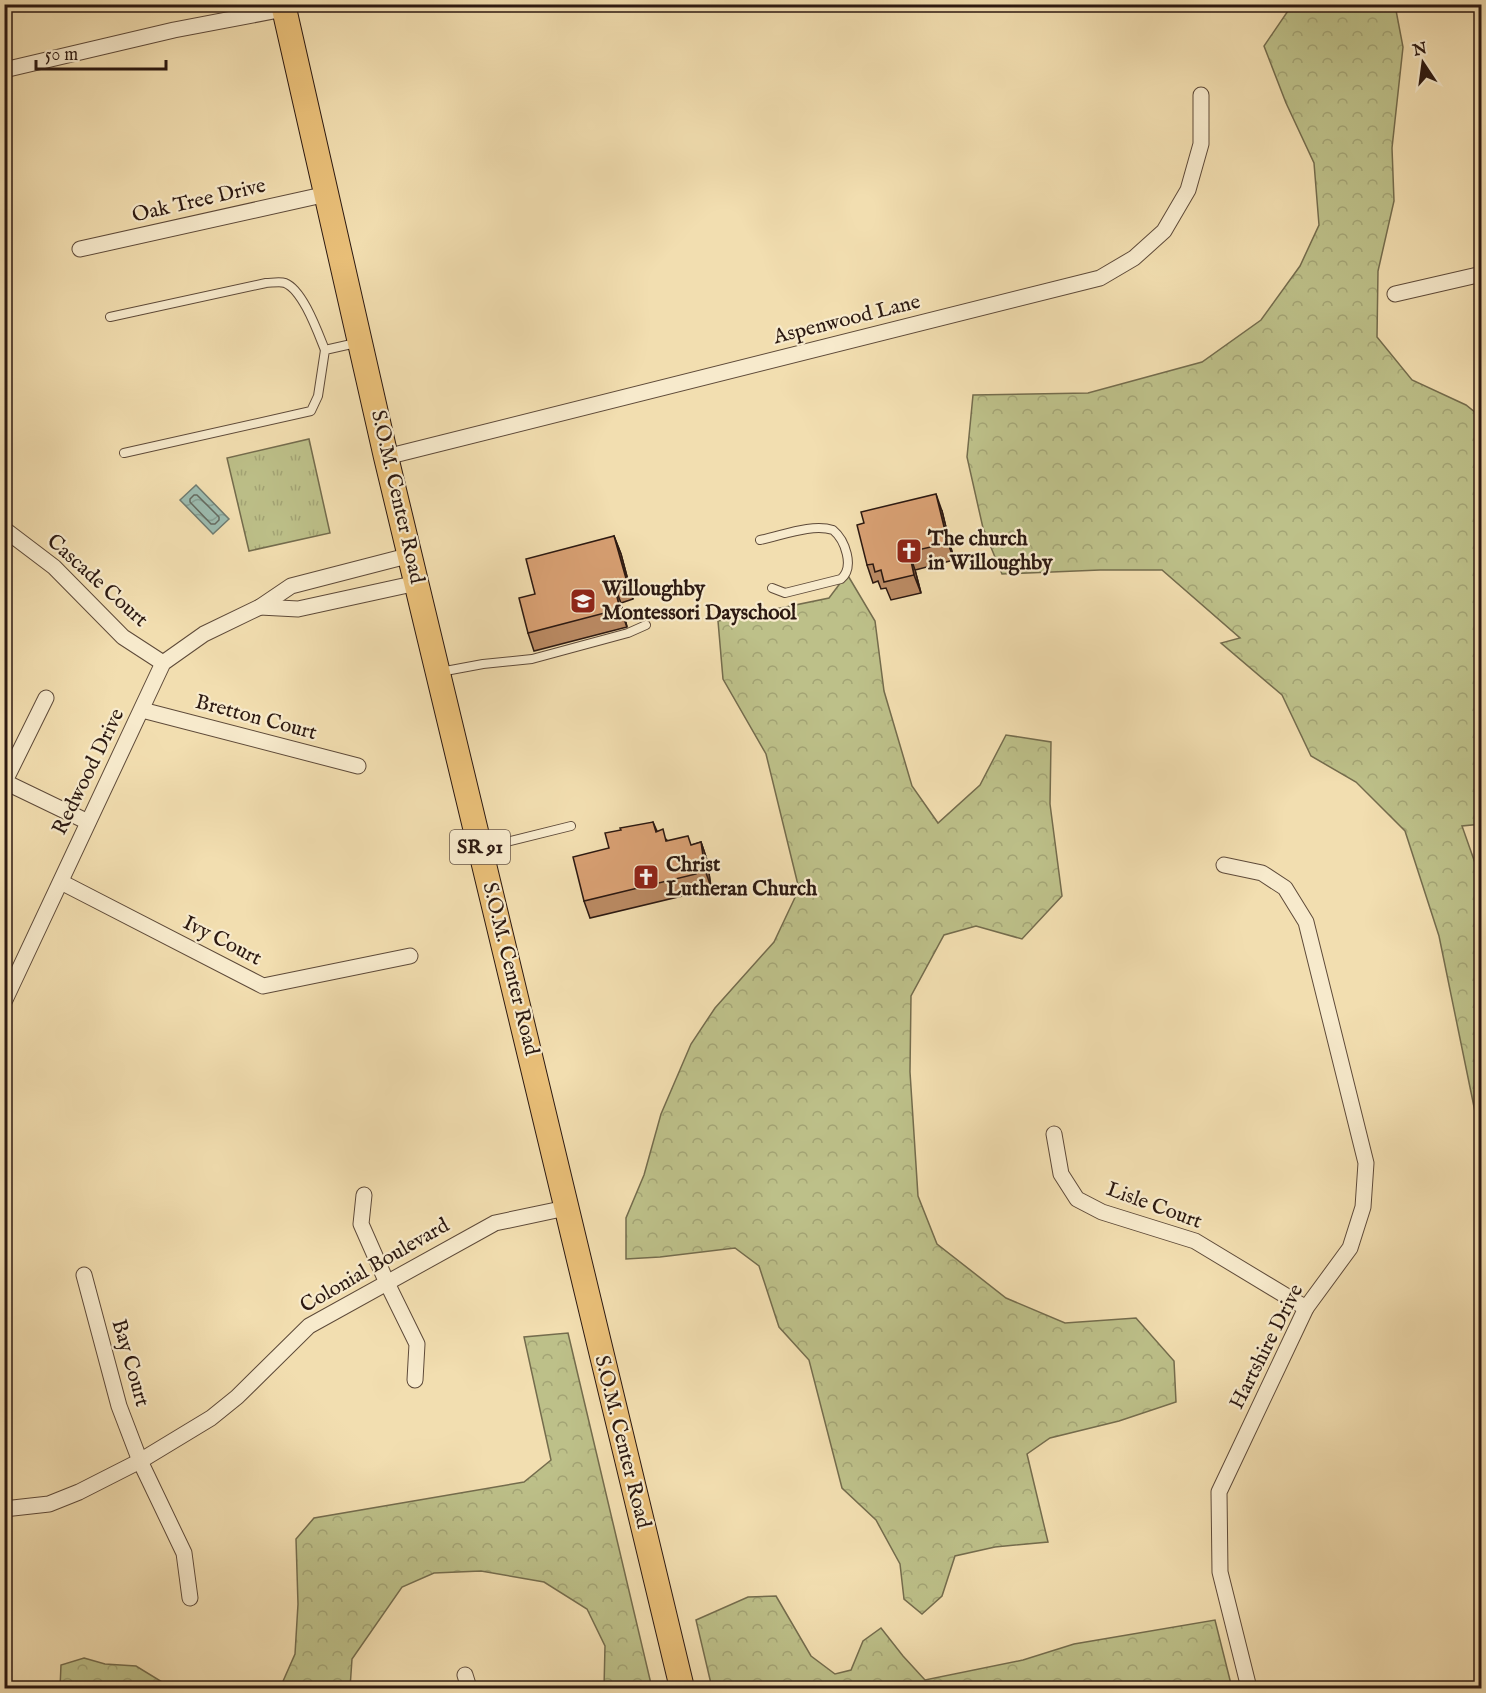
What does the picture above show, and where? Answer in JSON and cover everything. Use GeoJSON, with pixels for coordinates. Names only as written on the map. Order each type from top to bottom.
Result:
{"type":"FeatureCollection","features":[{"type":"Feature","properties":{"kind":"main road","name":"S.O.M. Center Road"},"geometry":{"type":"LineString","coordinates":[[283,7],[386,457],[682,1689]]}},
{"type":"Feature","properties":{"kind":"street"},"geometry":{"type":"LineString","coordinates":[[4,70],[283,7]]}},
{"type":"Feature","properties":{"kind":"street","name":"Aspenwood Lane"},"geometry":{"type":"LineString","coordinates":[[386,457],[1100,278],[1134,258],[1164,231],[1188,189],[1201,144],[1201,95]]}},
{"type":"Feature","properties":{"kind":"street","name":"Oak Tree Drive"},"geometry":{"type":"LineString","coordinates":[[80,249],[327,194]]}},
{"type":"Feature","properties":{"kind":"street"},"geometry":{"type":"LineString","coordinates":[[1395,294],[1482,274]]}},
{"type":"Feature","properties":{"kind":"street","name":"Cascade Court"},"geometry":{"type":"LineString","coordinates":[[4,529],[54,567],[123,637],[163,663]]}},
{"type":"Feature","properties":{"kind":"street"},"geometry":{"type":"LineString","coordinates":[[163,663],[204,634],[260,607],[291,586],[411,555]]}},
{"type":"Feature","properties":{"kind":"street"},"geometry":{"type":"LineString","coordinates":[[260,607],[298,609],[417,583]]}},
{"type":"Feature","properties":{"kind":"street","name":"Redwood Drive"},"geometry":{"type":"LineString","coordinates":[[4,1002],[163,663]]}},
{"type":"Feature","properties":{"kind":"street"},"geometry":{"type":"LineString","coordinates":[[46,699],[4,782],[88,822]]}},
{"type":"Feature","properties":{"kind":"street","name":"Bretton Court"},"geometry":{"type":"LineString","coordinates":[[142,710],[358,766]]}},
{"type":"Feature","properties":{"kind":"street","name":"Hartshire Drive"},"geometry":{"type":"LineString","coordinates":[[1224,866],[1262,873],[1285,888],[1306,922],[1366,1163],[1363,1207],[1350,1248],[1306,1308],[1219,1492],[1220,1572],[1249,1689]]}},
{"type":"Feature","properties":{"kind":"street","name":"Ivy Court"},"geometry":{"type":"LineString","coordinates":[[61,882],[263,986],[410,956]]}},
{"type":"Feature","properties":{"kind":"street","name":"Lisle Court"},"geometry":{"type":"LineString","coordinates":[[1054,1134],[1061,1174],[1077,1198],[1102,1212],[1195,1241],[1306,1308]]}},
{"type":"Feature","properties":{"kind":"street"},"geometry":{"type":"LineString","coordinates":[[364,1195],[361,1224],[417,1344],[415,1380]]}},
{"type":"Feature","properties":{"kind":"street","name":"Colonial Boulevard"},"geometry":{"type":"LineString","coordinates":[[4,1509],[49,1504],[79,1492],[140,1461],[211,1418],[237,1397],[309,1326],[495,1223],[566,1208]]}},
{"type":"Feature","properties":{"kind":"street","name":"Bay Court"},"geometry":{"type":"LineString","coordinates":[[84,1275],[119,1406],[140,1461],[184,1553],[190,1598]]}},
{"type":"Feature","properties":{"kind":"lane"},"geometry":{"type":"LineString","coordinates":[[110,318],[266,283],[285,283],[296,292],[313,321],[325,350],[318,396],[311,411],[124,453]]}},
{"type":"Feature","properties":{"kind":"lane"},"geometry":{"type":"LineString","coordinates":[[325,350],[360,342]]}},
{"type":"Feature","properties":{"kind":"lane"},"geometry":{"type":"LineString","coordinates":[[760,540],[809,528],[820,528],[832,530],[843,542],[848,568],[847,574],[841,579],[785,593],[772,588]]}},
{"type":"Feature","properties":{"kind":"lane"},"geometry":{"type":"LineString","coordinates":[[439,673],[483,664],[532,659],[646,626]]}},
{"type":"Feature","properties":{"kind":"lane"},"geometry":{"type":"LineString","coordinates":[[481,848],[571,826]]}},
{"type":"Feature","properties":{"kind":"green space"},"geometry":{"type":"Polygon","coordinates":[[[1292,5],[1395,5],[1403,47],[1392,148],[1394,201],[1378,271],[1377,337],[1412,380],[1466,405],[1481,417],[1482,824],[1462,826],[1481,880],[1481,1141],[1439,936],[1405,831],[1356,782],[1311,756],[1282,695],[1221,643],[1240,638],[1162,570],[1002,574],[983,528],[967,457],[973,395],[1088,393],[1202,362],[1261,320],[1300,266],[1319,225],[1314,163],[1286,103],[1264,46],[1292,5]]]}},
{"type":"Feature","properties":{"kind":"green space"},"geometry":{"type":"Polygon","coordinates":[[[309,439],[330,533],[249,551],[227,458],[309,439]]]}},
{"type":"Feature","properties":{"kind":"green space"},"geometry":{"type":"Polygon","coordinates":[[[847,574],[875,621],[884,691],[912,786],[938,823],[980,785],[1006,735],[1051,742],[1050,804],[1062,896],[1022,939],[976,926],[944,935],[911,996],[910,1072],[918,1196],[937,1244],[1006,1298],[1065,1323],[1136,1318],[1174,1361],[1176,1402],[1119,1421],[1050,1438],[1027,1454],[1048,1542],[995,1547],[955,1556],[942,1596],[922,1614],[904,1599],[900,1564],[876,1520],[842,1488],[809,1360],[779,1327],[759,1266],[735,1248],[626,1259],[626,1218],[644,1175],[661,1114],[691,1044],[715,1008],[774,942],[799,889],[766,754],[723,679],[718,621],[829,598],[847,574]]]}},
{"type":"Feature","properties":{"kind":"green space"},"geometry":{"type":"Polygon","coordinates":[[[568,1333],[652,1688],[604,1688],[605,1646],[587,1609],[544,1582],[481,1571],[434,1573],[402,1587],[352,1659],[350,1688],[280,1688],[295,1654],[298,1604],[296,1539],[314,1518],[524,1482],[551,1460],[524,1337],[568,1333]]]}},
{"type":"Feature","properties":{"kind":"green space"},"geometry":{"type":"Polygon","coordinates":[[[776,1596],[811,1656],[835,1674],[851,1670],[863,1641],[881,1628],[925,1680],[1023,1660],[1074,1644],[1215,1620],[1232,1688],[712,1688],[696,1620],[748,1597],[776,1596]]]}},
{"type":"Feature","properties":{"kind":"green space"},"geometry":{"type":"Polygon","coordinates":[[[84,1658],[105,1664],[136,1666],[172,1688],[60,1688],[61,1665],[84,1658]]]}},
{"type":"Feature","properties":{"kind":"water"},"geometry":{"type":"Polygon","coordinates":[[[196,485],[229,519],[213,534],[180,500],[196,485]]]}},
{"type":"Feature","properties":{"kind":"building","name":"The church in Willoughby"},"geometry":{"type":"Polygon","coordinates":[[[936,494],[948,543],[909,552],[914,575],[884,582],[881,570],[875,572],[873,564],[867,565],[857,525],[864,523],[861,512],[936,494]]]}},
{"type":"Feature","properties":{"kind":"building","name":"Willoughby Montessori Dayschool"},"geometry":{"type":"Polygon","coordinates":[[[614,536],[627,582],[614,585],[620,609],[528,633],[519,598],[535,594],[526,559],[614,536]]]}},
{"type":"Feature","properties":{"kind":"building","name":"Christ Lutheran Church"},"geometry":{"type":"Polygon","coordinates":[[[653,822],[656,832],[663,829],[666,841],[688,836],[691,845],[701,842],[705,870],[584,901],[573,857],[609,848],[605,833],[653,822]]]}},
{"type":"Feature","properties":{"kind":"place","name":"The church in Willoughby"},"geometry":{"type":"Point","coordinates":[909,551]}},
{"type":"Feature","properties":{"kind":"place","name":"Willoughby Montessori Dayschool"},"geometry":{"type":"Point","coordinates":[583,601]}},
{"type":"Feature","properties":{"kind":"place","name":"Christ Lutheran Church"},"geometry":{"type":"Point","coordinates":[646,877]}}]}
